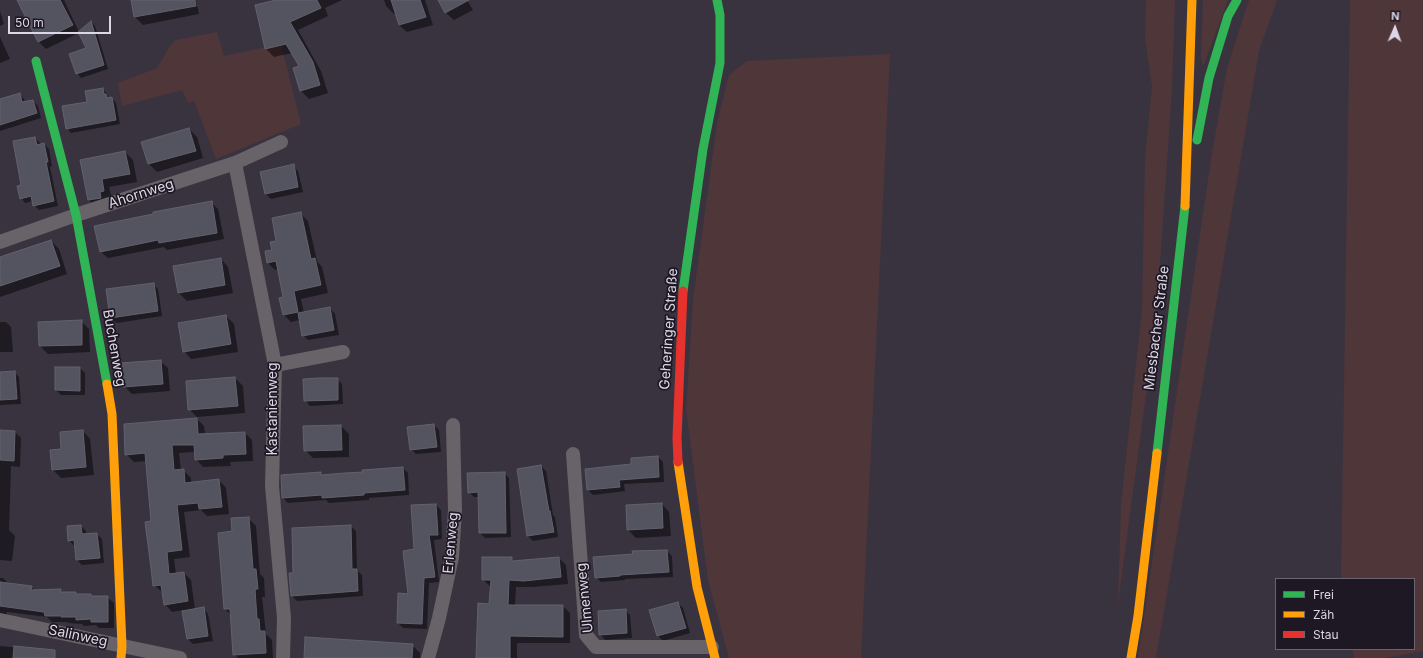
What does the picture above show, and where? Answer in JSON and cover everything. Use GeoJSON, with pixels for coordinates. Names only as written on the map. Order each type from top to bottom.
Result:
{"type":"FeatureCollection","features":[{"type":"Feature","properties":{"kind":"street","name":"Geheringer Straße"},"geometry":{"type":"LineString","coordinates":[[714,652],[697,587],[677,452],[677,438],[682,299],[703,149],[720,63],[720,15],[717,0]]}},
{"type":"Feature","properties":{"kind":"street","name":"Miesbacher Straße"},"geometry":{"type":"LineString","coordinates":[[1131,658],[1138,616],[1185,205],[1192,0]]}},
{"type":"Feature","properties":{"kind":"street"},"geometry":{"type":"LineString","coordinates":[[1185,205],[1209,78],[1228,16],[1237,0]]}},
{"type":"Feature","properties":{"kind":"street","name":"Buchenweg"},"geometry":{"type":"LineString","coordinates":[[36,61],[76,215],[112,414],[121,652]]}},
{"type":"Feature","properties":{"kind":"street","name":"Ahornweg"},"geometry":{"type":"LineString","coordinates":[[0,242],[76,215],[235,163],[282,142]]}},
{"type":"Feature","properties":{"kind":"street","name":"Kastanienweg"},"geometry":{"type":"LineString","coordinates":[[235,163],[275,365],[272,486],[284,618],[283,658]]}},
{"type":"Feature","properties":{"kind":"street"},"geometry":{"type":"LineString","coordinates":[[275,365],[343,352]]}},
{"type":"Feature","properties":{"kind":"street","name":"Erlenweg"},"geometry":{"type":"LineString","coordinates":[[428,658],[439,618],[452,557],[455,510],[453,425]]}},
{"type":"Feature","properties":{"kind":"street","name":"Ulmenweg"},"geometry":{"type":"LineString","coordinates":[[573,454],[586,635],[596,647],[714,652]]}},
{"type":"Feature","properties":{"kind":"street","name":"Salinweg"},"geometry":{"type":"LineString","coordinates":[[0,620],[121,652],[180,658]]}},
{"type":"Feature","properties":{"kind":"shaded area"},"geometry":{"type":"Polygon","coordinates":[[[1146,0],[1175,0],[1172,90],[1156,321],[1118,603],[1121,504],[1142,310],[1145,159],[1152,87],[1145,38],[1146,0]]]}},
{"type":"Feature","properties":{"kind":"shaded area"},"geometry":{"type":"Polygon","coordinates":[[[1203,0],[1228,0],[1203,67],[1201,56],[1203,0]]]}},
{"type":"Feature","properties":{"kind":"shaded area"},"geometry":{"type":"Polygon","coordinates":[[[1249,0],[1277,0],[1259,51],[1156,658],[1138,658],[1211,159],[1227,68],[1249,0]]]}},
{"type":"Feature","properties":{"kind":"shaded area"},"geometry":{"type":"Polygon","coordinates":[[[1350,0],[1423,0],[1423,651],[1385,658],[1354,658],[1353,650],[1415,650],[1415,578],[1341,578],[1350,0]]]}},
{"type":"Feature","properties":{"kind":"shaded area"},"geometry":{"type":"Polygon","coordinates":[[[217,32],[224,56],[281,44],[301,124],[216,159],[194,101],[188,103],[182,90],[122,106],[118,83],[157,68],[170,46],[176,40],[217,32]]]}},
{"type":"Feature","properties":{"kind":"shaded area"},"geometry":{"type":"Polygon","coordinates":[[[890,54],[861,658],[729,658],[708,580],[686,409],[693,300],[717,123],[729,75],[747,61],[890,54]]]}},
{"type":"Feature","properties":{"kind":"building"},"geometry":{"type":"Polygon","coordinates":[[[17,0],[60,0],[73,25],[38,42],[17,0]]]}},
{"type":"Feature","properties":{"kind":"building"},"geometry":{"type":"Polygon","coordinates":[[[131,0],[195,0],[196,6],[134,17],[131,0]]]}},
{"type":"Feature","properties":{"kind":"building"},"geometry":{"type":"Polygon","coordinates":[[[276,0],[317,0],[321,8],[290,22],[313,62],[320,85],[300,91],[293,68],[299,66],[286,44],[265,49],[255,5],[276,0]]]}},
{"type":"Feature","properties":{"kind":"building"},"geometry":{"type":"Polygon","coordinates":[[[391,0],[420,0],[426,17],[399,25],[391,0]]]}},
{"type":"Feature","properties":{"kind":"building"},"geometry":{"type":"Polygon","coordinates":[[[438,0],[469,0],[445,13],[438,0]]]}},
{"type":"Feature","properties":{"kind":"building"},"geometry":{"type":"Polygon","coordinates":[[[91,21],[104,65],[76,74],[69,54],[86,48],[78,32],[91,21]]]}},
{"type":"Feature","properties":{"kind":"building"},"geometry":{"type":"Polygon","coordinates":[[[103,88],[104,94],[106,94],[107,98],[112,97],[116,120],[66,129],[62,106],[87,102],[85,91],[103,88]]]}},
{"type":"Feature","properties":{"kind":"building"},"geometry":{"type":"Polygon","coordinates":[[[20,93],[22,102],[33,100],[37,113],[0,125],[0,99],[20,93]]]}},
{"type":"Feature","properties":{"kind":"building"},"geometry":{"type":"Polygon","coordinates":[[[189,128],[196,151],[148,164],[141,142],[189,128]]]}},
{"type":"Feature","properties":{"kind":"building"},"geometry":{"type":"Polygon","coordinates":[[[35,137],[37,145],[44,143],[48,162],[46,162],[54,201],[33,206],[31,196],[20,199],[17,186],[21,185],[13,141],[35,137]]]}},
{"type":"Feature","properties":{"kind":"building"},"geometry":{"type":"Polygon","coordinates":[[[125,151],[130,174],[102,179],[104,191],[100,192],[101,198],[88,200],[80,160],[125,151]]]}},
{"type":"Feature","properties":{"kind":"building"},"geometry":{"type":"Polygon","coordinates":[[[294,164],[298,187],[265,194],[260,172],[294,164]]]}},
{"type":"Feature","properties":{"kind":"building"},"geometry":{"type":"Polygon","coordinates":[[[212,201],[217,233],[159,243],[158,240],[100,252],[94,226],[153,214],[153,212],[212,201]]]}},
{"type":"Feature","properties":{"kind":"building"},"geometry":{"type":"Polygon","coordinates":[[[301,212],[311,259],[315,258],[321,285],[294,291],[298,312],[283,315],[279,298],[283,297],[276,261],[267,263],[265,251],[272,250],[270,242],[276,241],[272,218],[301,212]]]}},
{"type":"Feature","properties":{"kind":"building"},"geometry":{"type":"Polygon","coordinates":[[[51,240],[60,266],[0,286],[0,257],[51,240]]]}},
{"type":"Feature","properties":{"kind":"building"},"geometry":{"type":"Polygon","coordinates":[[[221,258],[225,285],[178,293],[173,266],[221,258]]]}},
{"type":"Feature","properties":{"kind":"building"},"geometry":{"type":"Polygon","coordinates":[[[154,283],[158,311],[110,318],[106,289],[154,283]]]}},
{"type":"Feature","properties":{"kind":"building"},"geometry":{"type":"Polygon","coordinates":[[[330,307],[334,330],[302,336],[298,313],[330,307]]]}},
{"type":"Feature","properties":{"kind":"building"},"geometry":{"type":"Polygon","coordinates":[[[226,315],[231,344],[183,352],[178,323],[226,315]]]}},
{"type":"Feature","properties":{"kind":"building"},"geometry":{"type":"Polygon","coordinates":[[[82,320],[82,345],[39,346],[38,322],[82,320]]]}},
{"type":"Feature","properties":{"kind":"building"},"geometry":{"type":"Polygon","coordinates":[[[161,360],[163,384],[123,387],[121,363],[161,360]]]}},
{"type":"Feature","properties":{"kind":"building"},"geometry":{"type":"Polygon","coordinates":[[[55,367],[80,367],[80,391],[55,390],[55,367]]]}},
{"type":"Feature","properties":{"kind":"building"},"geometry":{"type":"Polygon","coordinates":[[[15,371],[17,399],[0,400],[0,372],[15,371]]]}},
{"type":"Feature","properties":{"kind":"building"},"geometry":{"type":"Polygon","coordinates":[[[235,377],[238,406],[188,410],[186,381],[235,377]]]}},
{"type":"Feature","properties":{"kind":"building"},"geometry":{"type":"Polygon","coordinates":[[[338,378],[338,400],[304,401],[303,379],[338,378]]]}},
{"type":"Feature","properties":{"kind":"building"},"geometry":{"type":"Polygon","coordinates":[[[197,418],[198,434],[245,432],[246,454],[223,455],[223,458],[195,460],[194,445],[172,445],[174,470],[184,469],[185,483],[219,479],[222,507],[199,509],[198,503],[177,505],[182,550],[167,552],[169,574],[184,572],[188,601],[164,605],[161,585],[153,586],[145,522],[151,521],[145,453],[125,455],[124,424],[197,418]]]}},
{"type":"Feature","properties":{"kind":"building"},"geometry":{"type":"Polygon","coordinates":[[[434,424],[437,447],[410,450],[407,427],[434,424]]]}},
{"type":"Feature","properties":{"kind":"building"},"geometry":{"type":"Polygon","coordinates":[[[341,425],[342,450],[304,451],[303,426],[341,425]]]}},
{"type":"Feature","properties":{"kind":"building"},"geometry":{"type":"Polygon","coordinates":[[[0,430],[15,431],[14,461],[0,460],[0,430]]]}},
{"type":"Feature","properties":{"kind":"building"},"geometry":{"type":"Polygon","coordinates":[[[83,430],[86,467],[52,470],[50,450],[61,449],[60,432],[83,430]]]}},
{"type":"Feature","properties":{"kind":"building"},"geometry":{"type":"Polygon","coordinates":[[[658,456],[659,477],[619,480],[620,487],[587,490],[585,469],[631,464],[631,458],[658,456]]]}},
{"type":"Feature","properties":{"kind":"building"},"geometry":{"type":"Polygon","coordinates":[[[541,465],[554,532],[527,536],[517,469],[541,465]]]}},
{"type":"Feature","properties":{"kind":"building"},"geometry":{"type":"Polygon","coordinates":[[[403,467],[405,490],[322,498],[322,495],[282,498],[281,475],[321,472],[321,475],[403,467]]]}},
{"type":"Feature","properties":{"kind":"building"},"geometry":{"type":"Polygon","coordinates":[[[505,472],[506,533],[479,533],[478,492],[468,493],[467,473],[505,472]]]}},
{"type":"Feature","properties":{"kind":"building"},"geometry":{"type":"Polygon","coordinates":[[[662,503],[663,528],[627,530],[626,505],[662,503]]]}},
{"type":"Feature","properties":{"kind":"building"},"geometry":{"type":"Polygon","coordinates":[[[436,504],[438,535],[429,535],[435,577],[424,578],[422,624],[397,623],[398,593],[408,594],[403,551],[414,549],[411,505],[436,504]]]}},
{"type":"Feature","properties":{"kind":"building"},"geometry":{"type":"Polygon","coordinates":[[[249,517],[253,569],[256,569],[258,589],[255,589],[257,619],[259,619],[260,631],[265,631],[266,653],[233,655],[230,609],[224,609],[218,533],[232,531],[231,518],[249,517]]]}},
{"type":"Feature","properties":{"kind":"building"},"geometry":{"type":"Polygon","coordinates":[[[81,525],[82,534],[97,533],[100,558],[76,560],[74,540],[68,541],[67,526],[81,525]]]}},
{"type":"Feature","properties":{"kind":"building"},"geometry":{"type":"Polygon","coordinates":[[[351,525],[352,569],[357,569],[358,591],[291,596],[289,573],[293,573],[292,528],[351,525]]]}},
{"type":"Feature","properties":{"kind":"building"},"geometry":{"type":"Polygon","coordinates":[[[667,550],[669,572],[595,578],[593,557],[633,554],[632,551],[667,550]]]}},
{"type":"Feature","properties":{"kind":"building"},"geometry":{"type":"Polygon","coordinates":[[[482,557],[512,557],[512,561],[559,557],[561,577],[524,581],[509,580],[508,605],[563,605],[563,637],[510,636],[510,658],[476,658],[478,603],[489,604],[491,580],[482,580],[482,557]]]}},
{"type":"Feature","properties":{"kind":"building"},"geometry":{"type":"Polygon","coordinates":[[[0,582],[32,586],[31,590],[61,589],[61,592],[91,594],[91,596],[108,596],[108,622],[91,622],[91,619],[76,620],[76,617],[45,616],[44,612],[0,606],[0,582]]]}},
{"type":"Feature","properties":{"kind":"building"},"geometry":{"type":"Polygon","coordinates":[[[678,602],[686,628],[657,636],[649,610],[678,602]]]}},
{"type":"Feature","properties":{"kind":"building"},"geometry":{"type":"Polygon","coordinates":[[[204,607],[208,636],[187,639],[182,611],[204,607]]]}},
{"type":"Feature","properties":{"kind":"building"},"geometry":{"type":"Polygon","coordinates":[[[626,609],[627,633],[599,635],[598,611],[626,609]]]}},
{"type":"Feature","properties":{"kind":"building"},"geometry":{"type":"Polygon","coordinates":[[[305,637],[413,644],[412,658],[304,658],[305,637]]]}},
{"type":"Feature","properties":{"kind":"building"},"geometry":{"type":"Polygon","coordinates":[[[14,646],[55,650],[55,658],[13,658],[14,646]]]}},
{"type":"Feature","properties":{"kind":"traffic: fast"},"geometry":{"type":"LineString","coordinates":[[683,291],[703,149],[720,63],[720,15],[717,0]]}},
{"type":"Feature","properties":{"kind":"traffic: fast"},"geometry":{"type":"LineString","coordinates":[[1197,140],[1209,78],[1228,16],[1237,0]]}},
{"type":"Feature","properties":{"kind":"traffic: fast"},"geometry":{"type":"LineString","coordinates":[[36,61],[76,215],[107,384]]}},
{"type":"Feature","properties":{"kind":"traffic: fast"},"geometry":{"type":"LineString","coordinates":[[1157,453],[1185,206]]}},
{"type":"Feature","properties":{"kind":"traffic: slow"},"geometry":{"type":"LineString","coordinates":[[1185,206],[1192,0]]}},
{"type":"Feature","properties":{"kind":"traffic: slow"},"geometry":{"type":"LineString","coordinates":[[107,384],[112,414],[122,646],[121,658]]}},
{"type":"Feature","properties":{"kind":"traffic: slow"},"geometry":{"type":"LineString","coordinates":[[1131,658],[1138,616],[1157,453]]}},
{"type":"Feature","properties":{"kind":"traffic: slow"},"geometry":{"type":"LineString","coordinates":[[678,462],[697,587],[715,658]]}},
{"type":"Feature","properties":{"kind":"traffic: jam"},"geometry":{"type":"LineString","coordinates":[[678,462],[677,438],[683,291]]}}]}
